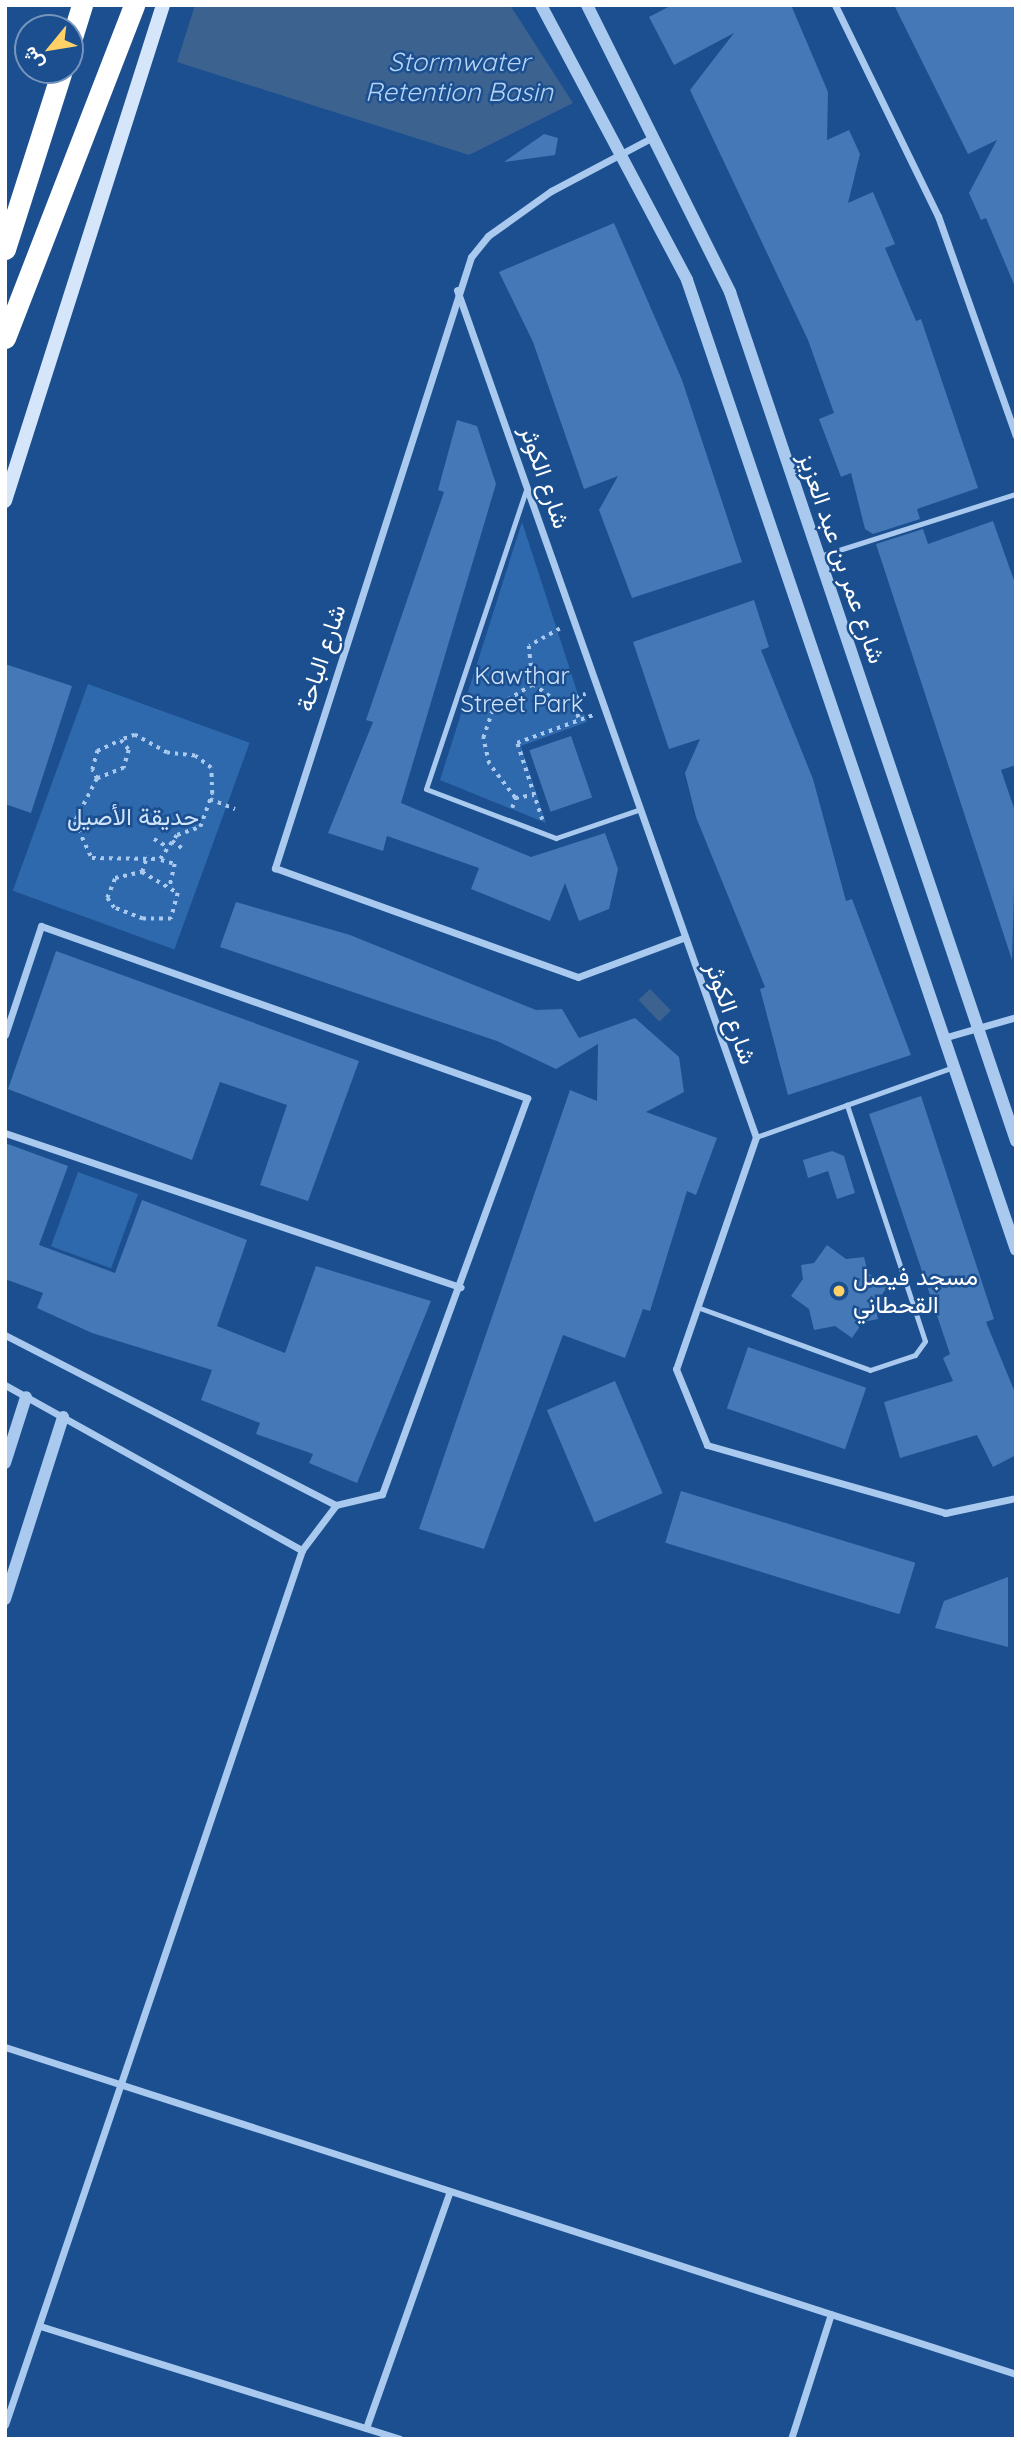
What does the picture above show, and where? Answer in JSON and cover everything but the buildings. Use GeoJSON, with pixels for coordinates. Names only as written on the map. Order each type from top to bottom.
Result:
{"type":"FeatureCollection","features":[{"type":"Feature","properties":{"kind":"highway"},"geometry":{"type":"LineString","coordinates":[[5,338],[134,5]]}},
{"type":"Feature","properties":{"kind":"highway"},"geometry":{"type":"LineString","coordinates":[[5,249],[58,84]]}},
{"type":"Feature","properties":{"kind":"main road"},"geometry":{"type":"LineString","coordinates":[[5,501],[163,5]]}},
{"type":"Feature","properties":{"kind":"street"},"geometry":{"type":"LineString","coordinates":[[541,5],[687,279],[1016,1250]]}},
{"type":"Feature","properties":{"kind":"street","name":"شارع عمر بن عبد العزيز"},"geometry":{"type":"LineString","coordinates":[[587,5],[730,292],[1016,1141]]}},
{"type":"Feature","properties":{"kind":"street"},"geometry":{"type":"LineString","coordinates":[[835,5],[938,216],[1016,436]]}},
{"type":"Feature","properties":{"kind":"street","name":"شارع الباحة"},"geometry":{"type":"LineString","coordinates":[[653,137],[620,154],[488,236],[457,290],[275,868],[578,977],[683,938]]}},
{"type":"Feature","properties":{"kind":"street","name":"شارع الكوثر"},"geometry":{"type":"LineString","coordinates":[[457,290],[528,485],[683,938],[756,1137]]}},
{"type":"Feature","properties":{"kind":"street"},"geometry":{"type":"LineString","coordinates":[[5,1035],[41,926],[527,1098],[461,1287],[382,1494],[336,1505],[302,1549],[5,2425]]}},
{"type":"Feature","properties":{"kind":"street"},"geometry":{"type":"LineString","coordinates":[[943,1038],[1016,1017]]}},
{"type":"Feature","properties":{"kind":"street"},"geometry":{"type":"LineString","coordinates":[[5,1133],[461,1287]]}},
{"type":"Feature","properties":{"kind":"street"},"geometry":{"type":"LineString","coordinates":[[756,1137],[676,1369],[707,1445],[945,1513],[1016,1498]]}},
{"type":"Feature","properties":{"kind":"street"},"geometry":{"type":"LineString","coordinates":[[5,1335],[336,1505]]}},
{"type":"Feature","properties":{"kind":"street"},"geometry":{"type":"LineString","coordinates":[[5,1385],[302,1549]]}},
{"type":"Feature","properties":{"kind":"street"},"geometry":{"type":"LineString","coordinates":[[5,1463],[26,1397]]}},
{"type":"Feature","properties":{"kind":"street"},"geometry":{"type":"LineString","coordinates":[[5,1599],[63,1417]]}},
{"type":"Feature","properties":{"kind":"street"},"geometry":{"type":"LineString","coordinates":[[5,2047],[1016,2374]]}},
{"type":"Feature","properties":{"kind":"street"},"geometry":{"type":"LineString","coordinates":[[366,2428],[450,2191]]}},
{"type":"Feature","properties":{"kind":"street"},"geometry":{"type":"LineString","coordinates":[[791,2439],[831,2314]]}},
{"type":"Feature","properties":{"kind":"street"},"geometry":{"type":"LineString","coordinates":[[40,2326],[366,2428],[380,2436],[400,2439]]}},
{"type":"Feature","properties":{"kind":"lane"},"geometry":{"type":"LineString","coordinates":[[528,485],[426,789],[556,838],[638,810]]}},
{"type":"Feature","properties":{"kind":"lane"},"geometry":{"type":"LineString","coordinates":[[820,556],[1016,494]]}},
{"type":"Feature","properties":{"kind":"lane"},"geometry":{"type":"LineString","coordinates":[[756,1137],[954,1067]]}},
{"type":"Feature","properties":{"kind":"lane"},"geometry":{"type":"LineString","coordinates":[[697,1307],[870,1370],[915,1355],[925,1342],[847,1105]]}},
{"type":"Feature","properties":{"kind":"path"},"geometry":{"type":"LineString","coordinates":[[560,629],[529,646],[533,684],[543,698],[573,698],[585,694]]}},
{"type":"Feature","properties":{"kind":"path"},"geometry":{"type":"LineString","coordinates":[[515,798],[489,764],[484,738],[493,709],[533,684]]}},
{"type":"Feature","properties":{"kind":"path"},"geometry":{"type":"LineString","coordinates":[[573,698],[579,719]]}},
{"type":"Feature","properties":{"kind":"path"},"geometry":{"type":"LineString","coordinates":[[547,835],[517,743],[604,711]]}},
{"type":"Feature","properties":{"kind":"path"},"geometry":{"type":"LineString","coordinates":[[97,779],[92,770],[97,751],[135,735],[167,753],[204,761],[214,780],[200,827],[172,841],[166,846],[160,859]]}},
{"type":"Feature","properties":{"kind":"path"},"geometry":{"type":"LineString","coordinates":[[121,740],[129,750],[124,768],[97,779],[75,822],[84,851],[106,861],[148,856],[175,864],[170,885]]}},
{"type":"Feature","properties":{"kind":"path"},"geometry":{"type":"LineString","coordinates":[[515,798],[534,795]]}},
{"type":"Feature","properties":{"kind":"path"},"geometry":{"type":"LineString","coordinates":[[509,820],[515,798]]}},
{"type":"Feature","properties":{"kind":"path"},"geometry":{"type":"LineString","coordinates":[[210,799],[235,809]]}},
{"type":"Feature","properties":{"kind":"path"},"geometry":{"type":"LineString","coordinates":[[154,839],[166,846]]}},
{"type":"Feature","properties":{"kind":"path"},"geometry":{"type":"LineString","coordinates":[[172,841],[182,848]]}},
{"type":"Feature","properties":{"kind":"path"},"geometry":{"type":"LineString","coordinates":[[142,872],[148,856]]}},
{"type":"Feature","properties":{"kind":"path"},"geometry":{"type":"LineString","coordinates":[[142,872],[170,885],[180,902],[171,919],[155,922],[114,908],[107,898],[115,878],[142,872]]}},
{"type":"Feature","properties":{"kind":"green space","name":"Kawthar Street Park"},"geometry":{"type":"Polygon","coordinates":[[[522,522],[587,722],[521,746],[546,823],[440,780],[522,522]]]}},
{"type":"Feature","properties":{"kind":"green space","name":"حديقة الأصيل"},"geometry":{"type":"Polygon","coordinates":[[[88,684],[250,743],[174,950],[13,891],[88,684]]]}},
{"type":"Feature","properties":{"kind":"green space"},"geometry":{"type":"Polygon","coordinates":[[[78,1172],[138,1194],[111,1268],[51,1246],[78,1172]]]}},
{"type":"Feature","properties":{"kind":"water","name":"Stormwater Retention Basin"},"geometry":{"type":"Polygon","coordinates":[[[195,5],[510,5],[573,103],[469,155],[177,62],[195,5]]]}},
{"type":"Feature","properties":{"kind":"water"},"geometry":{"type":"Polygon","coordinates":[[[650,989],[671,1011],[659,1022],[638,1000],[650,989]]]}},
{"type":"Feature","properties":{"kind":"place","name":"مسجد فيصل القحطاني"},"geometry":{"type":"Point","coordinates":[839,1291]}}]}
